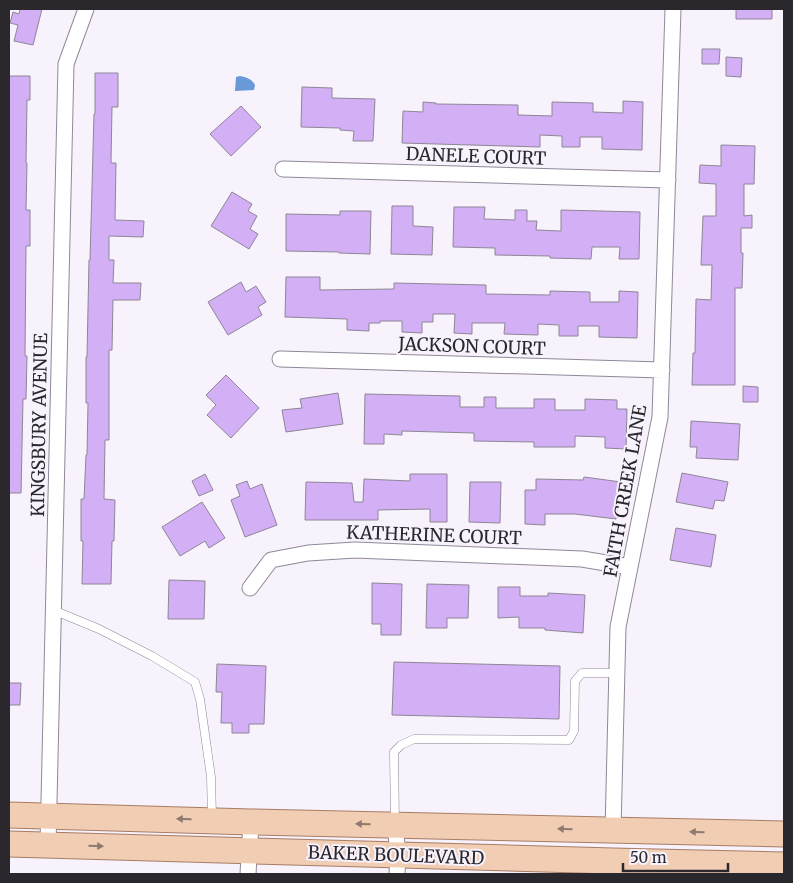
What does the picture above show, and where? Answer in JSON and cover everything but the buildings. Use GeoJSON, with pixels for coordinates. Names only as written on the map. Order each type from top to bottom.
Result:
{"type":"FeatureCollection","features":[{"type":"Feature","properties":{"kind":"main road","name":"BAKER BOULEVARD"},"geometry":{"type":"LineString","coordinates":[[9,815],[784,834]]}},
{"type":"Feature","properties":{"kind":"main road"},"geometry":{"type":"LineString","coordinates":[[613,830],[613,862]]}},
{"type":"Feature","properties":{"kind":"main road","name":"BAKER BOULEVARD"},"geometry":{"type":"LineString","coordinates":[[9,844],[48,845],[249,862],[398,865],[613,862],[784,865]]}},
{"type":"Feature","properties":{"kind":"street","name":"KINGSBURY AVENUE"},"geometry":{"type":"LineString","coordinates":[[48,845],[66,64],[86,9]]}},
{"type":"Feature","properties":{"kind":"street","name":"FAITH CREEK LANE"},"geometry":{"type":"LineString","coordinates":[[613,830],[618,627],[660,417],[673,9]]}},
{"type":"Feature","properties":{"kind":"street","name":"DANELE COURT"},"geometry":{"type":"LineString","coordinates":[[284,169],[668,180]]}},
{"type":"Feature","properties":{"kind":"street","name":"JACKSON COURT"},"geometry":{"type":"LineString","coordinates":[[280,359],[662,370]]}},
{"type":"Feature","properties":{"kind":"street","name":"KATHERINE COURT"},"geometry":{"type":"LineString","coordinates":[[250,588],[271,560],[308,552],[355,550],[582,559],[630,567]]}},
{"type":"Feature","properties":{"kind":"street"},"geometry":{"type":"LineString","coordinates":[[249,862],[250,822]]}},
{"type":"Feature","properties":{"kind":"street"},"geometry":{"type":"LineString","coordinates":[[395,825],[398,865]]}},
{"type":"Feature","properties":{"kind":"lane"},"geometry":{"type":"LineString","coordinates":[[53,610],[122,640],[195,682],[200,699],[211,778],[212,820]]}},
{"type":"Feature","properties":{"kind":"lane"},"geometry":{"type":"LineString","coordinates":[[395,825],[394,752],[401,745],[414,739],[569,740],[574,731],[575,681],[582,673],[617,674]]}},
{"type":"Feature","properties":{"kind":"water"},"geometry":{"type":"Polygon","coordinates":[[[240,76],[252,81],[255,85],[254,90],[235,91],[236,77],[240,76]]]}}]}
